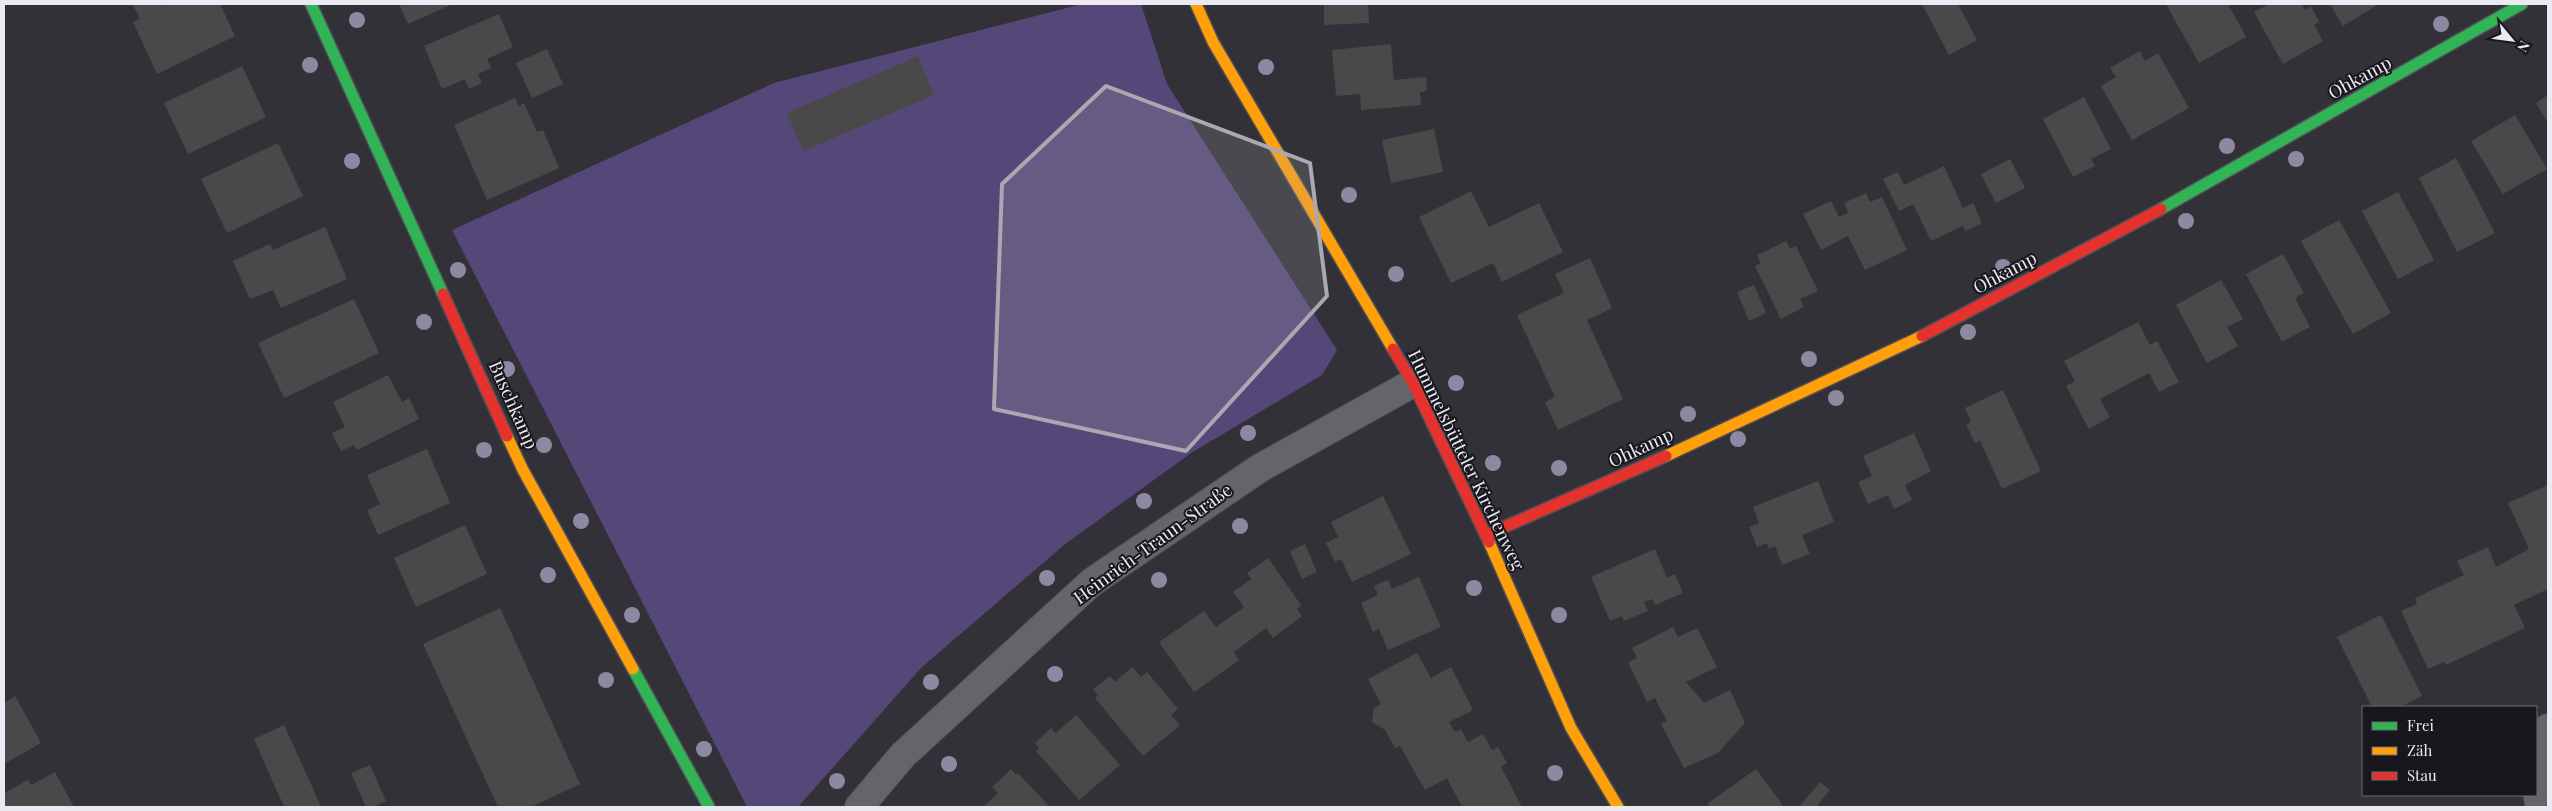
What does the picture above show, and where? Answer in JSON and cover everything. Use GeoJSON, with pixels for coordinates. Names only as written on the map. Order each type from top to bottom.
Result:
{"type":"FeatureCollection","features":[{"type":"Feature","properties":{"kind":"street","name":"Buschkamp"},"geometry":{"type":"LineString","coordinates":[[311,4],[523,470],[709,807]]}},
{"type":"Feature","properties":{"kind":"street","name":"Hummelsbütteler Kirchenweg"},"geometry":{"type":"LineString","coordinates":[[1196,4],[1213,42],[1413,383],[1486,535],[1571,728],[1618,807]]}},
{"type":"Feature","properties":{"kind":"street","name":"Ohkamp"},"geometry":{"type":"LineString","coordinates":[[1486,535],[1621,477],[1942,326],[2116,234],[2478,31],[2522,4]]}},
{"type":"Feature","properties":{"kind":"street","name":"Heinrich-Traun-Straße"},"geometry":{"type":"LineString","coordinates":[[859,807],[903,755],[1092,582],[1260,468],[1413,383]]}},
{"type":"Feature","properties":{"kind":"street"},"geometry":{"type":"LineString","coordinates":[[2540,807],[2538,784],[2540,752],[2548,728]]}},
{"type":"Feature","properties":{"kind":"highlighted area"},"geometry":{"type":"Polygon","coordinates":[[[1106,86],[1310,163],[1327,296],[1186,451],[994,409],[1002,184],[1106,86]]]}},
{"type":"Feature","properties":{"kind":"shaded area"},"geometry":{"type":"Polygon","coordinates":[[[1082,4],[1141,4],[1167,84],[1337,350],[1322,375],[1191,453],[1064,545],[921,668],[798,807],[747,807],[452,230],[774,83],[1082,4]]]}},
{"type":"Feature","properties":{"kind":"building"},"geometry":{"type":"Polygon","coordinates":[[[132,4],[162,4],[164,6],[169,4],[220,4],[235,36],[157,74],[133,22],[140,18],[132,4]]]}},
{"type":"Feature","properties":{"kind":"building"},"geometry":{"type":"Polygon","coordinates":[[[399,4],[453,4],[408,24],[399,4]]]}},
{"type":"Feature","properties":{"kind":"building"},"geometry":{"type":"Polygon","coordinates":[[[1324,4],[1368,4],[1369,23],[1324,25],[1324,4]]]}},
{"type":"Feature","properties":{"kind":"building"},"geometry":{"type":"Polygon","coordinates":[[[1922,4],[1958,4],[1977,40],[1949,55],[1922,4]]]}},
{"type":"Feature","properties":{"kind":"building"},"geometry":{"type":"Polygon","coordinates":[[[2166,4],[2228,4],[2246,37],[2199,63],[2166,4]]]}},
{"type":"Feature","properties":{"kind":"building"},"geometry":{"type":"Polygon","coordinates":[[[2269,4],[2302,4],[2305,10],[2311,6],[2319,22],[2314,25],[2323,41],[2283,64],[2254,12],[2269,4]]]}},
{"type":"Feature","properties":{"kind":"building"},"geometry":{"type":"Polygon","coordinates":[[[2330,4],[2379,4],[2343,26],[2330,4]]]}},
{"type":"Feature","properties":{"kind":"building"},"geometry":{"type":"Polygon","coordinates":[[[499,14],[513,47],[487,59],[491,68],[478,74],[482,83],[469,89],[465,79],[442,89],[424,46],[499,14]]]}},
{"type":"Feature","properties":{"kind":"building"},"geometry":{"type":"Polygon","coordinates":[[[1391,44],[1394,80],[1426,77],[1427,91],[1420,92],[1421,105],[1361,110],[1360,94],[1336,96],[1332,50],[1391,44]]]}},
{"type":"Feature","properties":{"kind":"building"},"geometry":{"type":"Polygon","coordinates":[[[547,49],[563,84],[532,98],[516,63],[547,49]]]}},
{"type":"Feature","properties":{"kind":"building"},"geometry":{"type":"Polygon","coordinates":[[[2140,51],[2145,61],[2158,53],[2189,108],[2132,140],[2101,86],[2116,77],[2110,68],[2140,51]]]}},
{"type":"Feature","properties":{"kind":"building"},"geometry":{"type":"Polygon","coordinates":[[[918,56],[934,95],[803,151],[787,113],[918,56]]]}},
{"type":"Feature","properties":{"kind":"building"},"geometry":{"type":"Polygon","coordinates":[[[242,66],[266,117],[188,154],[164,103],[242,66]]]}},
{"type":"Feature","properties":{"kind":"building"},"geometry":{"type":"Polygon","coordinates":[[[2548,95],[2548,123],[2536,103],[2548,95]]]}},
{"type":"Feature","properties":{"kind":"building"},"geometry":{"type":"Polygon","coordinates":[[[2084,97],[2111,149],[2091,159],[2095,166],[2073,177],[2043,119],[2084,97]]]}},
{"type":"Feature","properties":{"kind":"building"},"geometry":{"type":"Polygon","coordinates":[[[515,98],[519,106],[524,103],[537,132],[543,130],[559,168],[487,200],[454,125],[515,98]]]}},
{"type":"Feature","properties":{"kind":"building"},"geometry":{"type":"Polygon","coordinates":[[[2515,115],[2547,169],[2503,194],[2471,141],[2515,115]]]}},
{"type":"Feature","properties":{"kind":"building"},"geometry":{"type":"Polygon","coordinates":[[[1434,129],[1443,172],[1391,183],[1382,140],[1434,129]]]}},
{"type":"Feature","properties":{"kind":"building"},"geometry":{"type":"Polygon","coordinates":[[[278,143],[303,196],[227,233],[201,179],[278,143]]]}},
{"type":"Feature","properties":{"kind":"building"},"geometry":{"type":"Polygon","coordinates":[[[2456,158],[2495,233],[2457,252],[2419,178],[2456,158]]]}},
{"type":"Feature","properties":{"kind":"building"},"geometry":{"type":"Polygon","coordinates":[[[2010,159],[2025,188],[1996,203],[1981,174],[2010,159]]]}},
{"type":"Feature","properties":{"kind":"building"},"geometry":{"type":"Polygon","coordinates":[[[1944,166],[1963,208],[1973,203],[1982,223],[1965,231],[1963,226],[1931,241],[1913,204],[1899,211],[1883,179],[1898,172],[1904,185],[1944,166]]]}},
{"type":"Feature","properties":{"kind":"building"},"geometry":{"type":"Polygon","coordinates":[[[1471,191],[1489,227],[1539,203],[1563,252],[1502,282],[1493,263],[1451,283],[1419,217],[1471,191]]]}},
{"type":"Feature","properties":{"kind":"building"},"geometry":{"type":"Polygon","coordinates":[[[2398,192],[2434,260],[2398,279],[2362,211],[2398,192]]]}},
{"type":"Feature","properties":{"kind":"building"},"geometry":{"type":"Polygon","coordinates":[[[1866,193],[1870,202],[1882,197],[1907,250],[1865,270],[1848,236],[1821,250],[1803,214],[1831,201],[1839,217],[1848,213],[1844,203],[1866,193]]]}},
{"type":"Feature","properties":{"kind":"building"},"geometry":{"type":"Polygon","coordinates":[[[2339,220],[2391,313],[2353,334],[2301,241],[2339,220]]]}},
{"type":"Feature","properties":{"kind":"building"},"geometry":{"type":"Polygon","coordinates":[[[325,227],[347,279],[281,308],[273,290],[250,299],[233,261],[270,244],[273,250],[325,227]]]}},
{"type":"Feature","properties":{"kind":"building"},"geometry":{"type":"Polygon","coordinates":[[[1786,241],[1790,249],[1796,246],[1818,291],[1800,299],[1804,307],[1781,319],[1755,266],[1761,263],[1757,255],[1786,241]]]}},
{"type":"Feature","properties":{"kind":"building"},"geometry":{"type":"Polygon","coordinates":[[[2283,254],[2304,293],[2295,298],[2310,327],[2282,342],[2246,274],[2283,254]]]}},
{"type":"Feature","properties":{"kind":"building"},"geometry":{"type":"Polygon","coordinates":[[[1590,258],[1612,308],[1587,320],[1623,399],[1558,430],[1545,402],[1555,397],[1517,315],[1564,293],[1555,274],[1590,258]]]}},
{"type":"Feature","properties":{"kind":"building"},"geometry":{"type":"Polygon","coordinates":[[[2221,280],[2243,319],[2227,327],[2238,346],[2207,363],[2176,305],[2221,280]]]}},
{"type":"Feature","properties":{"kind":"building"},"geometry":{"type":"Polygon","coordinates":[[[1754,285],[1766,313],[1749,321],[1737,292],[1754,285]]]}},
{"type":"Feature","properties":{"kind":"building"},"geometry":{"type":"Polygon","coordinates":[[[354,299],[379,353],[284,398],[258,343],[354,299]]]}},
{"type":"Feature","properties":{"kind":"building"},"geometry":{"type":"Polygon","coordinates":[[[2138,322],[2150,345],[2157,341],[2179,382],[2159,392],[2149,373],[2100,399],[2110,417],[2089,429],[2066,386],[2075,381],[2064,361],[2138,322]]]}},
{"type":"Feature","properties":{"kind":"building"},"geometry":{"type":"Polygon","coordinates":[[[388,375],[402,402],[409,398],[419,419],[357,450],[354,445],[341,451],[332,433],[345,427],[333,402],[388,375]]]}},
{"type":"Feature","properties":{"kind":"building"},"geometry":{"type":"Polygon","coordinates":[[[2003,390],[2041,471],[2002,489],[1980,441],[1975,443],[1966,425],[1971,422],[1965,408],[2003,390]]]}},
{"type":"Feature","properties":{"kind":"building"},"geometry":{"type":"Polygon","coordinates":[[[1914,433],[1931,471],[1905,485],[1912,500],[1894,509],[1888,495],[1868,504],[1858,482],[1872,476],[1863,456],[1914,433]]]}},
{"type":"Feature","properties":{"kind":"building"},"geometry":{"type":"Polygon","coordinates":[[[427,449],[450,503],[378,535],[367,510],[380,504],[367,475],[427,449]]]}},
{"type":"Feature","properties":{"kind":"building"},"geometry":{"type":"Polygon","coordinates":[[[1818,481],[1834,522],[1802,535],[1810,554],[1782,565],[1775,546],[1769,549],[1767,543],[1757,547],[1749,527],[1759,523],[1753,507],[1818,481]]]}},
{"type":"Feature","properties":{"kind":"building"},"geometry":{"type":"Polygon","coordinates":[[[2548,485],[2548,589],[2514,605],[2525,628],[2446,665],[2444,662],[2428,669],[2401,611],[2417,604],[2415,598],[2464,575],[2457,561],[2488,547],[2496,567],[2529,549],[2508,503],[2548,485]]]}},
{"type":"Feature","properties":{"kind":"building"},"geometry":{"type":"Polygon","coordinates":[[[1383,496],[1411,554],[1352,582],[1341,559],[1335,562],[1326,543],[1338,537],[1331,522],[1383,496]]]}},
{"type":"Feature","properties":{"kind":"building"},"geometry":{"type":"Polygon","coordinates":[[[465,525],[487,574],[416,607],[394,558],[465,525]]]}},
{"type":"Feature","properties":{"kind":"building"},"geometry":{"type":"Polygon","coordinates":[[[1305,544],[1317,572],[1302,579],[1290,551],[1305,544]]]}},
{"type":"Feature","properties":{"kind":"building"},"geometry":{"type":"Polygon","coordinates":[[[1655,549],[1667,578],[1675,574],[1683,593],[1655,605],[1653,599],[1644,602],[1648,611],[1624,621],[1622,616],[1610,621],[1591,577],[1655,549]]]}},
{"type":"Feature","properties":{"kind":"building"},"geometry":{"type":"Polygon","coordinates":[[[1268,558],[1301,605],[1297,609],[1302,616],[1273,638],[1266,628],[1234,652],[1239,660],[1194,692],[1159,642],[1204,611],[1216,627],[1244,607],[1233,592],[1251,579],[1247,573],[1268,558]]]}},
{"type":"Feature","properties":{"kind":"building"},"geometry":{"type":"Polygon","coordinates":[[[1419,577],[1441,627],[1388,650],[1379,629],[1373,632],[1361,603],[1378,595],[1374,586],[1388,580],[1392,589],[1419,577]]]}},
{"type":"Feature","properties":{"kind":"building"},"geometry":{"type":"Polygon","coordinates":[[[500,608],[580,784],[531,807],[498,807],[423,644],[500,608]]]}},
{"type":"Feature","properties":{"kind":"building"},"geometry":{"type":"Polygon","coordinates":[[[2381,615],[2422,696],[2402,706],[2372,706],[2337,637],[2381,615]]]}},
{"type":"Feature","properties":{"kind":"building"},"geometry":{"type":"Polygon","coordinates":[[[1673,627],[1678,637],[1697,628],[1717,667],[1686,682],[1704,703],[1730,690],[1745,723],[1718,753],[1684,768],[1661,724],[1667,721],[1655,698],[1647,702],[1628,662],[1637,658],[1632,648],[1673,627]]]}},
{"type":"Feature","properties":{"kind":"building"},"geometry":{"type":"Polygon","coordinates":[[[1417,653],[1431,678],[1451,667],[1473,710],[1449,722],[1455,732],[1461,729],[1468,742],[1483,734],[1492,750],[1498,747],[1507,763],[1501,767],[1522,807],[1462,807],[1447,778],[1425,790],[1400,746],[1395,748],[1385,730],[1372,722],[1374,708],[1381,704],[1368,679],[1417,653]]]}},
{"type":"Feature","properties":{"kind":"building"},"geometry":{"type":"Polygon","coordinates":[[[1132,667],[1141,677],[1147,672],[1178,709],[1171,715],[1180,725],[1143,756],[1095,698],[1098,695],[1093,689],[1110,676],[1115,682],[1132,667]]]}},
{"type":"Feature","properties":{"kind":"building"},"geometry":{"type":"Polygon","coordinates":[[[15,696],[41,743],[4,764],[4,703],[15,696]]]}},
{"type":"Feature","properties":{"kind":"building"},"geometry":{"type":"Polygon","coordinates":[[[1076,715],[1120,765],[1079,800],[1036,751],[1039,748],[1035,743],[1051,728],[1056,733],[1076,715]]]}},
{"type":"Feature","properties":{"kind":"building"},"geometry":{"type":"Polygon","coordinates":[[[284,725],[321,807],[285,807],[279,796],[254,739],[284,725]]]}},
{"type":"Feature","properties":{"kind":"building"},"geometry":{"type":"Polygon","coordinates":[[[370,765],[386,801],[373,807],[366,807],[351,773],[370,765]]]}},
{"type":"Feature","properties":{"kind":"building"},"geometry":{"type":"Polygon","coordinates":[[[1011,769],[1016,775],[1018,773],[1050,807],[983,807],[998,793],[992,787],[1011,769]]]}},
{"type":"Feature","properties":{"kind":"building"},"geometry":{"type":"Polygon","coordinates":[[[1756,769],[1784,807],[1710,807],[1707,804],[1756,769]]]}},
{"type":"Feature","properties":{"kind":"building"},"geometry":{"type":"Polygon","coordinates":[[[55,772],[74,807],[4,807],[4,793],[28,780],[31,785],[55,772]]]}},
{"type":"Feature","properties":{"kind":"building"},"geometry":{"type":"Polygon","coordinates":[[[1820,782],[1830,790],[1816,807],[1799,807],[1820,782]]]}},
{"type":"Feature","properties":{"kind":"traffic: fast"},"geometry":{"type":"LineString","coordinates":[[311,4],[443,294]]}},
{"type":"Feature","properties":{"kind":"traffic: fast"},"geometry":{"type":"LineString","coordinates":[[2161,209],[2522,4]]}},
{"type":"Feature","properties":{"kind":"traffic: fast"},"geometry":{"type":"LineString","coordinates":[[633,669],[709,807]]}},
{"type":"Feature","properties":{"kind":"traffic: slow"},"geometry":{"type":"LineString","coordinates":[[1196,4],[1213,42],[1393,349]]}},
{"type":"Feature","properties":{"kind":"traffic: slow"},"geometry":{"type":"LineString","coordinates":[[1666,456],[1922,336]]}},
{"type":"Feature","properties":{"kind":"traffic: slow"},"geometry":{"type":"LineString","coordinates":[[507,436],[523,470],[633,669]]}},
{"type":"Feature","properties":{"kind":"traffic: slow"},"geometry":{"type":"LineString","coordinates":[[1489,542],[1571,728],[1618,807]]}},
{"type":"Feature","properties":{"kind":"traffic: jam"},"geometry":{"type":"LineString","coordinates":[[1922,336],[2161,209]]}},
{"type":"Feature","properties":{"kind":"traffic: jam"},"geometry":{"type":"LineString","coordinates":[[443,294],[507,436]]}},
{"type":"Feature","properties":{"kind":"traffic: jam"},"geometry":{"type":"LineString","coordinates":[[1393,349],[1413,383],[1489,542]]}},
{"type":"Feature","properties":{"kind":"traffic: jam"},"geometry":{"type":"LineString","coordinates":[[1486,535],[1666,456]]}}]}
